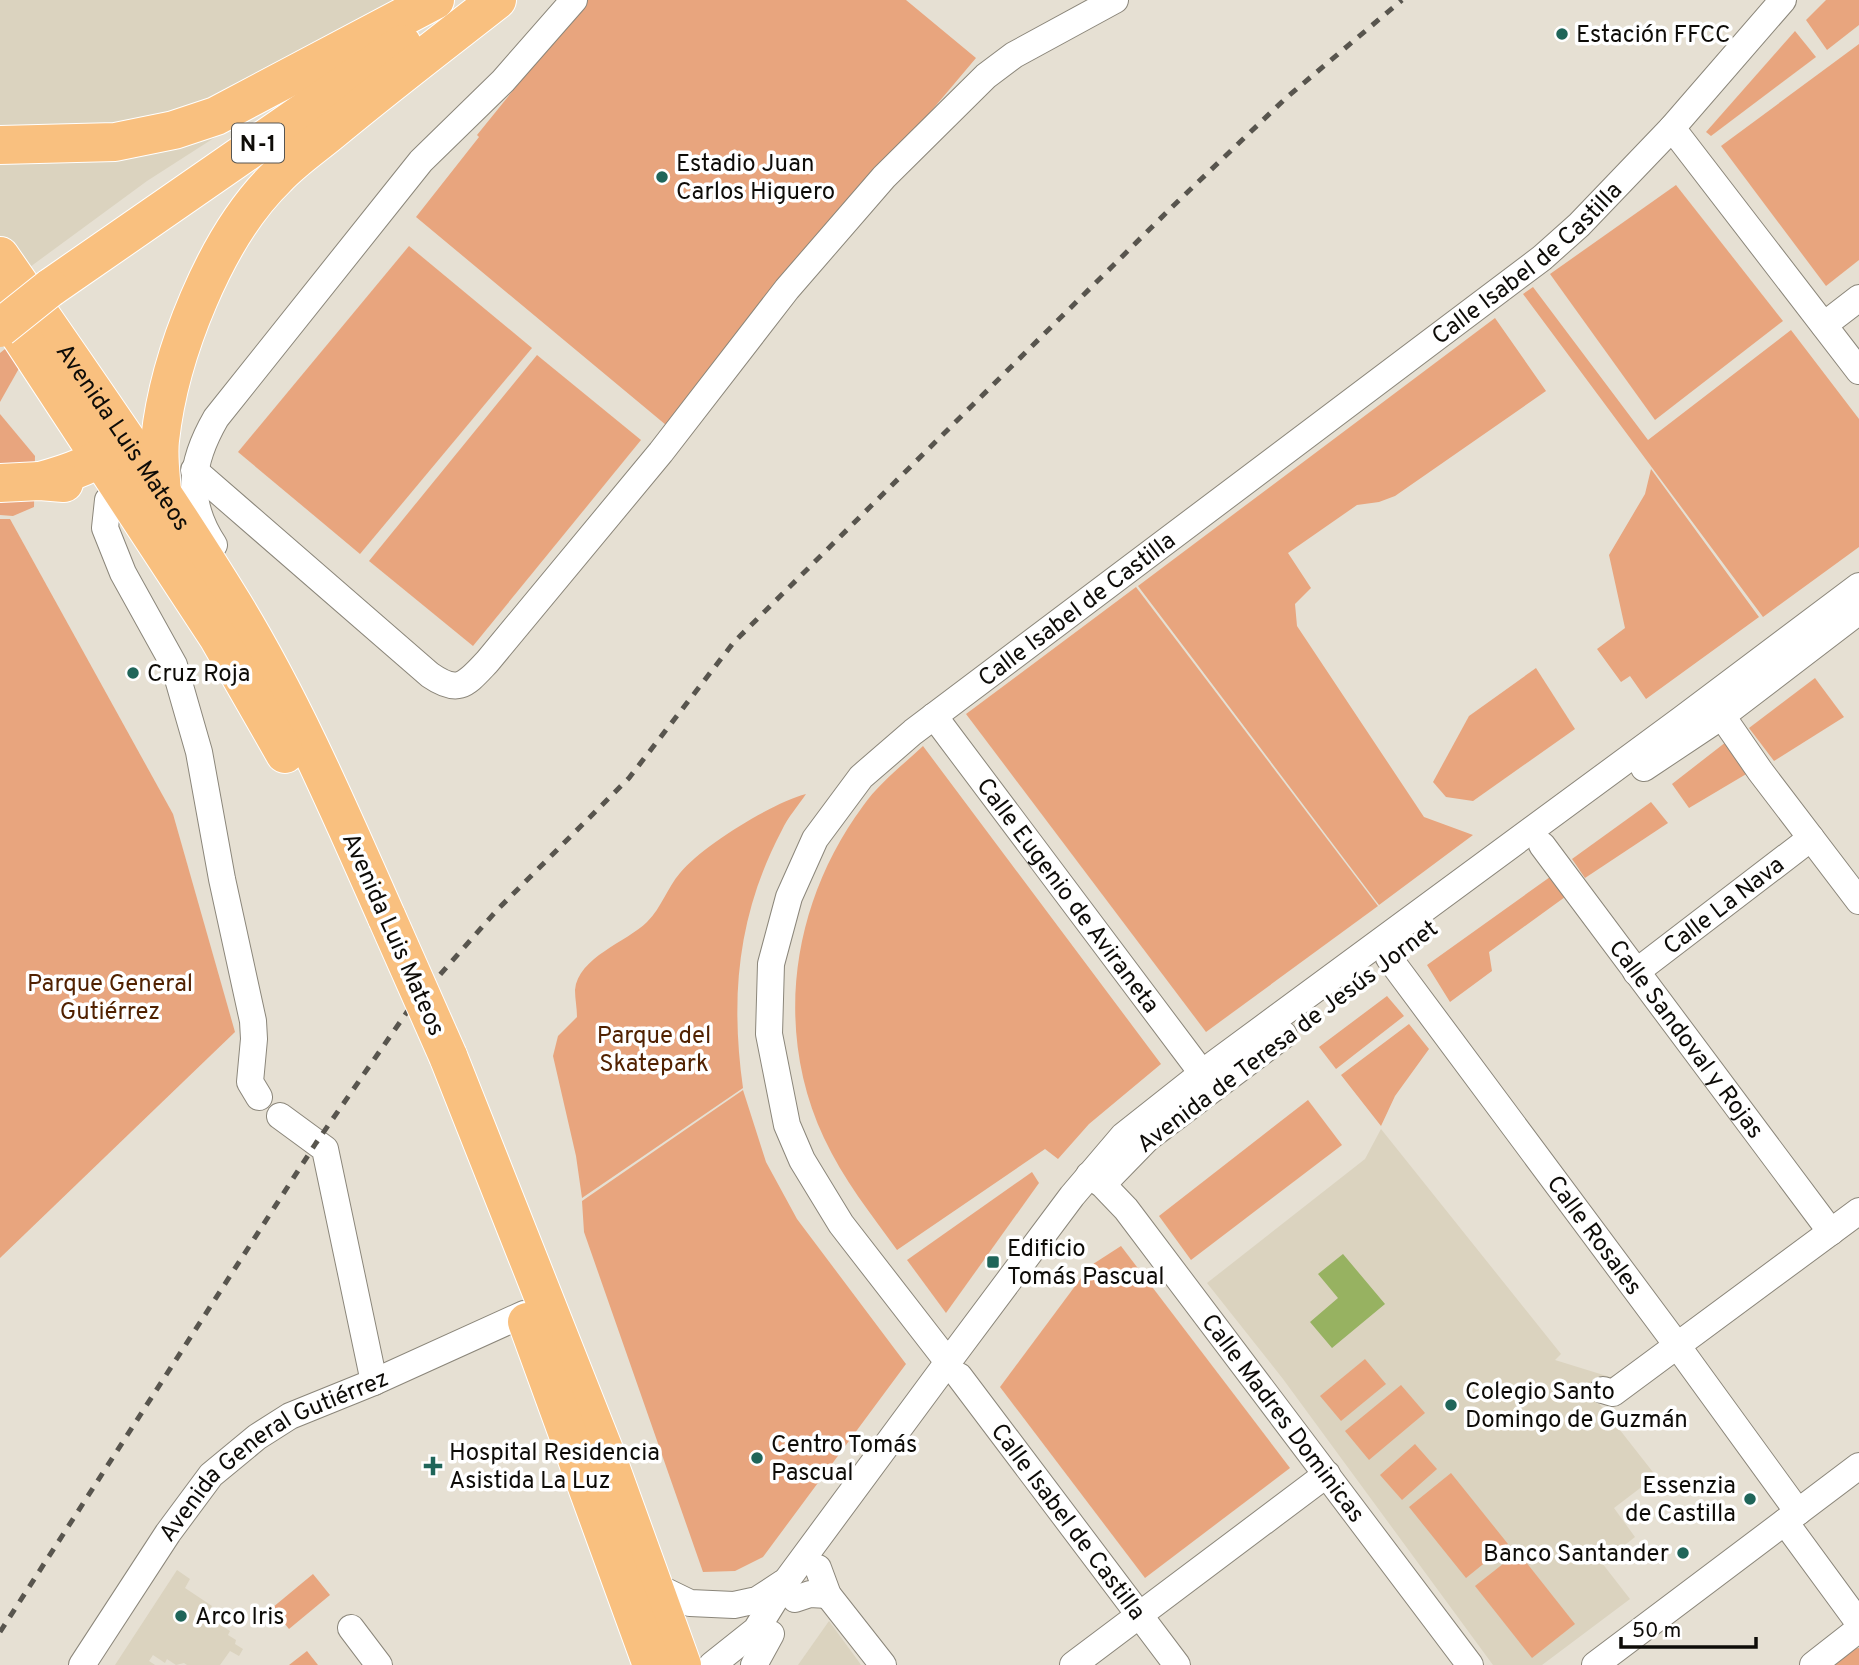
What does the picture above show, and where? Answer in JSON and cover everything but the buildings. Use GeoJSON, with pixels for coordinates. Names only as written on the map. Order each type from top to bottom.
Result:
{"type":"FeatureCollection","features":[{"type":"Feature","properties":{"kind":"highway","name":"N-1"},"geometry":{"type":"LineString","coordinates":[[0,145],[116,142],[174,130],[216,116],[435,0]]}},
{"type":"Feature","properties":{"kind":"highway","name":"N-1"},"geometry":{"type":"LineString","coordinates":[[0,327],[50,288],[286,122],[467,0]]}},
{"type":"Feature","properties":{"kind":"highway","name":"N-1"},"geometry":{"type":"LineString","coordinates":[[0,483],[40,481],[70,484],[135,502],[159,443],[167,397],[190,321],[214,268],[247,212],[276,177],[367,101],[497,0]]}},
{"type":"Feature","properties":{"kind":"highway","name":"Avenida Luis Mateos"},"geometry":{"type":"LineString","coordinates":[[0,257],[114,450],[135,502],[258,706],[376,915]]}},
{"type":"Feature","properties":{"kind":"highway","name":"Avenida Luis Mateos"},"geometry":{"type":"LineString","coordinates":[[0,305],[114,450]]}},
{"type":"Feature","properties":{"kind":"highway","name":"N-1"},"geometry":{"type":"LineString","coordinates":[[40,481],[68,474],[114,450],[167,397]]}},
{"type":"Feature","properties":{"kind":"highway","name":"Avenida Luis Mateos"},"geometry":{"type":"LineString","coordinates":[[135,502],[234,606],[321,769],[376,915],[438,1066],[557,1328],[682,1665]]}},
{"type":"Feature","properties":{"kind":"highway","name":"Avenida Luis Mateos"},"geometry":{"type":"LineString","coordinates":[[438,1066],[486,1214],[652,1665]]}},
{"type":"Feature","properties":{"kind":"street"},"geometry":{"type":"LineString","coordinates":[[376,915],[374,850],[370,839],[262,624],[204,530],[194,492],[194,470],[202,442],[216,418],[421,161],[503,81],[574,0]]}},
{"type":"Feature","properties":{"kind":"street"},"geometry":{"type":"LineString","coordinates":[[194,470],[430,675],[443,684],[457,687],[468,683],[662,453],[786,289],[884,177],[986,76],[1014,55],[1115,0]]}},
{"type":"Feature","properties":{"kind":"street","name":"Calle Isabel de Castilla"},"geometry":{"type":"LineString","coordinates":[[1177,1665],[841,1224],[802,1160],[787,1125],[769,1034],[771,964],[789,897],[815,839],[860,777],[934,716],[1542,258],[1579,225],[1672,128],[1783,0]]}},
{"type":"Feature","properties":{"kind":"street"},"geometry":{"type":"LineString","coordinates":[[1672,128],[1859,371]]}},
{"type":"Feature","properties":{"kind":"street"},"geometry":{"type":"LineString","coordinates":[[1824,325],[1859,298]]}},
{"type":"Feature","properties":{"kind":"street"},"geometry":{"type":"LineString","coordinates":[[135,502],[105,528],[123,573],[174,665],[199,752],[222,879],[253,1021],[250,1082],[259,1097]]}},
{"type":"Feature","properties":{"kind":"street","name":"Avenida de Teresa de Jesús Jornet"},"geometry":{"type":"LineString","coordinates":[[712,1665],[757,1630],[791,1590],[954,1369],[1052,1249],[1123,1136],[1202,1073],[1859,586]]}},
{"type":"Feature","properties":{"kind":"street","name":"Avenida de Teresa de Jesús Jornet"},"geometry":{"type":"LineString","coordinates":[[1096,1180],[1118,1167],[1148,1138],[1389,958],[1639,772],[1722,716],[1859,611]]}},
{"type":"Feature","properties":{"kind":"street","name":"Calle Eugenio de Aviraneta"},"geometry":{"type":"LineString","coordinates":[[934,716],[1202,1073]]}},
{"type":"Feature","properties":{"kind":"street"},"geometry":{"type":"LineString","coordinates":[[1722,716],[1859,901]]}},
{"type":"Feature","properties":{"kind":"street","name":"Calle La Nava"},"geometry":{"type":"LineString","coordinates":[[1636,972],[1811,838]]}},
{"type":"Feature","properties":{"kind":"street","name":"Calle Sandoval y Rojas"},"geometry":{"type":"LineString","coordinates":[[1542,845],[1831,1232]]}},
{"type":"Feature","properties":{"kind":"street","name":"Calle Rosales"},"geometry":{"type":"LineString","coordinates":[[1389,958],[1678,1347],[1859,1623]]}},
{"type":"Feature","properties":{"kind":"street"},"geometry":{"type":"LineString","coordinates":[[280,1116],[325,1149],[374,1382]]}},
{"type":"Feature","properties":{"kind":"street","name":"Calle Madres Dominicas"},"geometry":{"type":"LineString","coordinates":[[1096,1180],[1126,1209],[1470,1665]]}},
{"type":"Feature","properties":{"kind":"street"},"geometry":{"type":"LineString","coordinates":[[1603,1390],[1613,1393],[1859,1211]]}},
{"type":"Feature","properties":{"kind":"street","name":"Avenida General Gutiérrez"},"geometry":{"type":"LineString","coordinates":[[82,1665],[168,1533],[211,1475],[257,1437],[290,1416],[374,1382],[524,1314]]}},
{"type":"Feature","properties":{"kind":"street","name":"Avenida de Teresa de Jesús Jornet"},"geometry":{"type":"LineString","coordinates":[[653,1585],[690,1603],[734,1605],[791,1590],[818,1568],[954,1369]]}},
{"type":"Feature","properties":{"kind":"street"},"geometry":{"type":"LineString","coordinates":[[1595,1665],[1859,1466]]}},
{"type":"Feature","properties":{"kind":"street"},"geometry":{"type":"LineString","coordinates":[[1073,1665],[1327,1474]]}},
{"type":"Feature","properties":{"kind":"street"},"geometry":{"type":"LineString","coordinates":[[818,1568],[828,1595],[883,1665]]}},
{"type":"Feature","properties":{"kind":"street"},"geometry":{"type":"LineString","coordinates":[[791,1590],[828,1595]]}},
{"type":"Feature","properties":{"kind":"street","name":"Avenida de Teresa de Jesús Jornet"},"geometry":{"type":"LineString","coordinates":[[754,1665],[791,1590]]}},
{"type":"Feature","properties":{"kind":"street"},"geometry":{"type":"LineString","coordinates":[[351,1628],[379,1665]]}},
{"type":"Feature","properties":{"kind":"street"},"geometry":{"type":"LineString","coordinates":[[1813,1665],[1859,1629]]}},
{"type":"Feature","properties":{"kind":"street","name":"Avenida de Teresa de Jesús Jornet"},"geometry":{"type":"LineString","coordinates":[[740,1665],[771,1634]]}},
{"type":"Feature","properties":{"kind":"shaded area"},"geometry":{"type":"Polygon","coordinates":[[[0,0],[429,0],[147,181],[0,289],[0,0]]]}},
{"type":"Feature","properties":{"kind":"shaded area","name":"Colegio Santo Domingo de Guzmán"},"geometry":{"type":"Polygon","coordinates":[[[1381,1129],[1561,1354],[1555,1360],[1610,1377],[1616,1374],[1618,1377],[1594,1397],[1656,1476],[1614,1508],[1635,1537],[1602,1563],[1630,1599],[1542,1665],[1493,1665],[1283,1379],[1207,1283],[1365,1159],[1381,1129]]]}},
{"type":"Feature","properties":{"kind":"shaded area"},"geometry":{"type":"Polygon","coordinates":[[[1343,1254],[1385,1304],[1332,1348],[1310,1322],[1338,1298],[1318,1274],[1343,1254]]]}},
{"type":"Feature","properties":{"kind":"shaded area","name":"Arco Iris"},"geometry":{"type":"Polygon","coordinates":[[[177,1570],[190,1579],[185,1588],[212,1606],[208,1612],[221,1620],[219,1624],[230,1631],[228,1635],[243,1649],[239,1656],[230,1651],[220,1665],[176,1665],[167,1659],[165,1663],[153,1655],[149,1661],[155,1665],[115,1665],[177,1570]]]}},
{"type":"Feature","properties":{"kind":"shaded area"},"geometry":{"type":"Polygon","coordinates":[[[829,1621],[859,1662],[861,1665],[798,1665],[829,1621]]]}},
{"type":"Feature","properties":{"kind":"green space","name":"Estadio Juan Carlos Higuero"},"geometry":{"type":"Polygon","coordinates":[[[586,0],[906,0],[976,58],[666,425],[416,217],[479,137],[477,135],[586,0]]]}},
{"type":"Feature","properties":{"kind":"green space"},"geometry":{"type":"Polygon","coordinates":[[[1826,0],[1859,0],[1859,25],[1827,50],[1806,20],[1826,0]]]}},
{"type":"Feature","properties":{"kind":"green space"},"geometry":{"type":"Polygon","coordinates":[[[1795,31],[1816,57],[1711,136],[1706,132],[1795,31]]]}},
{"type":"Feature","properties":{"kind":"green space"},"geometry":{"type":"Polygon","coordinates":[[[1859,44],[1859,260],[1826,286],[1721,146],[1859,44]]]}},
{"type":"Feature","properties":{"kind":"green space"},"geometry":{"type":"Polygon","coordinates":[[[1676,185],[1783,321],[1655,420],[1550,274],[1676,185]]]}},
{"type":"Feature","properties":{"kind":"green space"},"geometry":{"type":"Polygon","coordinates":[[[409,246],[532,348],[360,554],[238,452],[409,246]]]}},
{"type":"Feature","properties":{"kind":"green space"},"geometry":{"type":"Polygon","coordinates":[[[1533,287],[1648,440],[1791,330],[1859,419],[1859,547],[1763,617],[1523,294],[1533,287]]]}},
{"type":"Feature","properties":{"kind":"green space"},"geometry":{"type":"Polygon","coordinates":[[[1495,318],[1546,391],[1395,496],[1379,502],[1357,505],[1288,553],[1311,588],[1295,604],[1297,626],[1424,817],[1473,835],[1379,905],[1138,586],[1495,318]]]}},
{"type":"Feature","properties":{"kind":"green space"},"geometry":{"type":"Polygon","coordinates":[[[10,345],[22,363],[0,402],[0,353],[10,345]]]}},
{"type":"Feature","properties":{"kind":"green space"},"geometry":{"type":"Polygon","coordinates":[[[537,355],[641,440],[473,646],[369,561],[537,355]]]}},
{"type":"Feature","properties":{"kind":"green space"},"geometry":{"type":"Polygon","coordinates":[[[0,414],[35,456],[34,507],[13,516],[0,515],[0,414]]]}},
{"type":"Feature","properties":{"kind":"green space"},"geometry":{"type":"Polygon","coordinates":[[[1651,469],[1759,617],[1646,699],[1630,676],[1621,682],[1597,649],[1625,628],[1609,555],[1645,494],[1651,469]]]}},
{"type":"Feature","properties":{"kind":"green space","name":"Parque General Gutiérrez"},"geometry":{"type":"Polygon","coordinates":[[[0,519],[10,519],[173,814],[235,1032],[0,1258],[0,519]]]}},
{"type":"Feature","properties":{"kind":"green space"},"geometry":{"type":"Polygon","coordinates":[[[1136,587],[1378,906],[1206,1032],[966,714],[1136,587]]]}},
{"type":"Feature","properties":{"kind":"green space"},"geometry":{"type":"Polygon","coordinates":[[[1536,668],[1575,729],[1473,801],[1446,797],[1433,782],[1469,716],[1536,668]]]}},
{"type":"Feature","properties":{"kind":"green space"},"geometry":{"type":"Polygon","coordinates":[[[1815,678],[1844,717],[1774,761],[1749,728],[1815,678]]]}},
{"type":"Feature","properties":{"kind":"green space"},"geometry":{"type":"Polygon","coordinates":[[[1726,742],[1748,773],[1689,808],[1672,784],[1726,742]]]}},
{"type":"Feature","properties":{"kind":"green space"},"geometry":{"type":"Polygon","coordinates":[[[923,746],[1161,1064],[1089,1124],[1058,1159],[1045,1149],[897,1250],[867,1210],[824,1138],[808,1096],[799,1054],[795,1010],[798,967],[806,924],[820,883],[839,843],[869,798],[923,746]]]}},
{"type":"Feature","properties":{"kind":"green space","name":"Parque del Skatepark"},"geometry":{"type":"Polygon","coordinates":[[[806,794],[784,825],[767,861],[747,924],[741,956],[737,1021],[743,1088],[582,1198],[576,1156],[553,1056],[558,1036],[577,1017],[575,990],[578,978],[594,959],[647,922],[680,873],[705,850],[775,806],[806,794]]]}},
{"type":"Feature","properties":{"kind":"green space"},"geometry":{"type":"Polygon","coordinates":[[[1651,802],[1668,823],[1585,878],[1572,859],[1651,802]]]}},
{"type":"Feature","properties":{"kind":"green space"},"geometry":{"type":"Polygon","coordinates":[[[1550,877],[1565,897],[1489,952],[1492,971],[1450,1002],[1427,965],[1550,877]]]}},
{"type":"Feature","properties":{"kind":"green space"},"geometry":{"type":"Polygon","coordinates":[[[1387,996],[1404,1016],[1336,1069],[1319,1047],[1387,996]]]}},
{"type":"Feature","properties":{"kind":"green space"},"geometry":{"type":"Polygon","coordinates":[[[1409,1024],[1429,1049],[1395,1096],[1381,1126],[1341,1075],[1409,1024]]]}},
{"type":"Feature","properties":{"kind":"green space"},"geometry":{"type":"Polygon","coordinates":[[[743,1090],[766,1162],[797,1219],[906,1364],[763,1557],[735,1571],[703,1572],[584,1232],[582,1201],[743,1090]]]}},
{"type":"Feature","properties":{"kind":"green space"},"geometry":{"type":"Polygon","coordinates":[[[1308,1100],[1342,1145],[1191,1260],[1159,1216],[1308,1100]]]}},
{"type":"Feature","properties":{"kind":"green space"},"geometry":{"type":"Polygon","coordinates":[[[1032,1172],[1039,1183],[946,1313],[907,1260],[1032,1172]]]}},
{"type":"Feature","properties":{"kind":"green space"},"geometry":{"type":"Polygon","coordinates":[[[1121,1246],[1290,1468],[1145,1578],[1000,1387],[1090,1266],[1121,1246]]]}},
{"type":"Feature","properties":{"kind":"green space"},"geometry":{"type":"Polygon","coordinates":[[[1365,1359],[1386,1384],[1341,1421],[1320,1396],[1365,1359]]]}},
{"type":"Feature","properties":{"kind":"green space"},"geometry":{"type":"Polygon","coordinates":[[[1401,1385],[1425,1413],[1369,1460],[1345,1431],[1401,1385]]]}},
{"type":"Feature","properties":{"kind":"green space"},"geometry":{"type":"Polygon","coordinates":[[[1415,1444],[1437,1469],[1402,1500],[1380,1475],[1415,1444]]]}},
{"type":"Feature","properties":{"kind":"green space"},"geometry":{"type":"Polygon","coordinates":[[[1451,1473],[1508,1544],[1466,1578],[1409,1507],[1451,1473]]]}},
{"type":"Feature","properties":{"kind":"green space"},"geometry":{"type":"Polygon","coordinates":[[[1518,1552],[1575,1624],[1532,1658],[1475,1586],[1518,1552]]]}},
{"type":"Feature","properties":{"kind":"green space"},"geometry":{"type":"Polygon","coordinates":[[[313,1574],[330,1595],[289,1629],[272,1608],[313,1574]]]}},
{"type":"Feature","properties":{"kind":"green space"},"geometry":{"type":"Polygon","coordinates":[[[1859,1648],[1859,1665],[1830,1665],[1850,1649],[1859,1648]]]}},
{"type":"Feature","properties":{"kind":"green space"},"geometry":{"type":"Polygon","coordinates":[[[307,1651],[318,1665],[289,1665],[307,1651]]]}},
{"type":"Feature","properties":{"kind":"railway"},"geometry":{"type":"LineString","coordinates":[[0,1632],[316,1143],[407,1012],[497,910],[629,778],[734,642],[1172,207],[1286,98],[1402,0]]}},
{"type":"Feature","properties":{"kind":"place","name":"Estación FFCC"},"geometry":{"type":"Point","coordinates":[1562,34]}},
{"type":"Feature","properties":{"kind":"place","name":"Estadio Juan Carlos Higuero"},"geometry":{"type":"Point","coordinates":[662,177]}},
{"type":"Feature","properties":{"kind":"place","name":"Cruz Roja"},"geometry":{"type":"Point","coordinates":[133,673]}},
{"type":"Feature","properties":{"kind":"place","name":"Edificio Tomás Pascual"},"geometry":{"type":"Point","coordinates":[993,1262]}},
{"type":"Feature","properties":{"kind":"place","name":"Colegio Santo Domingo de Guzmán"},"geometry":{"type":"Point","coordinates":[1451,1405]}},
{"type":"Feature","properties":{"kind":"place","name":"Centro Tomás Pascual"},"geometry":{"type":"Point","coordinates":[757,1458]}},
{"type":"Feature","properties":{"kind":"place","name":"Hospital Residencia Asistida La Luz"},"geometry":{"type":"Point","coordinates":[433,1466]}},
{"type":"Feature","properties":{"kind":"place","name":"Essenzia de Castilla"},"geometry":{"type":"Point","coordinates":[1750,1499]}},
{"type":"Feature","properties":{"kind":"place","name":"Banco Santander"},"geometry":{"type":"Point","coordinates":[1683,1553]}},
{"type":"Feature","properties":{"kind":"place","name":"Arco Iris"},"geometry":{"type":"Point","coordinates":[181,1616]}}]}
